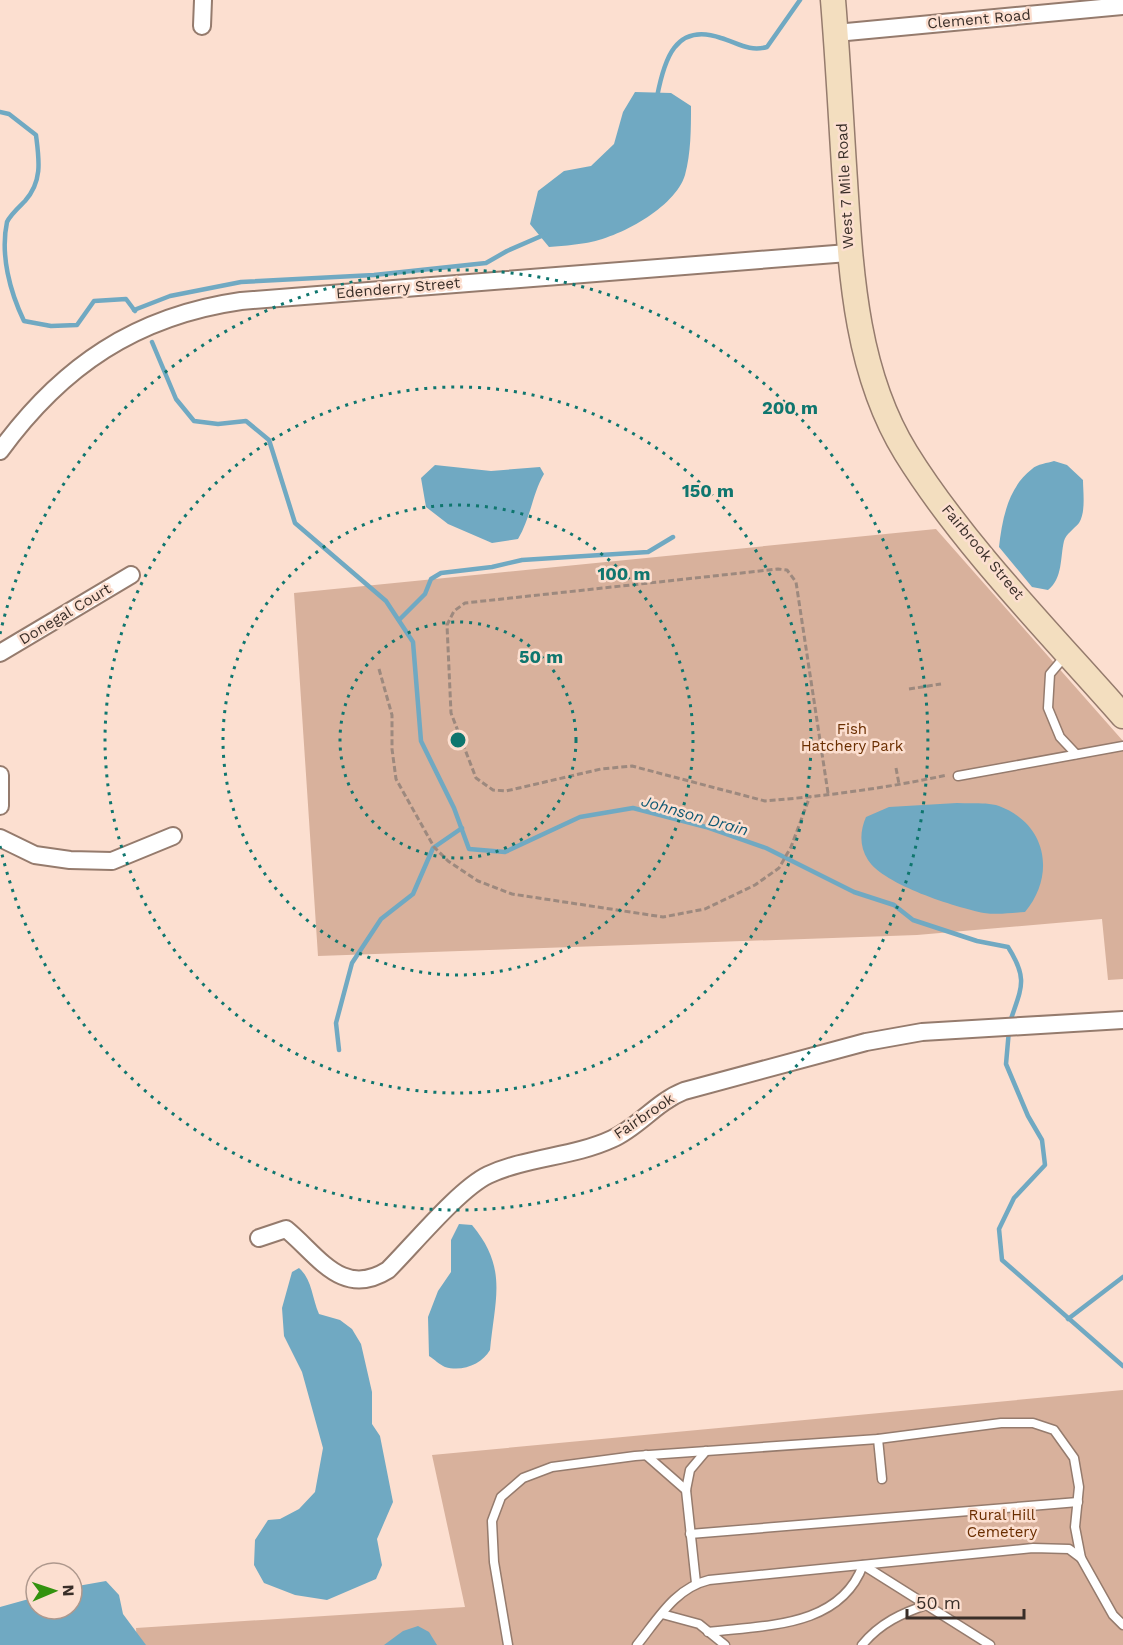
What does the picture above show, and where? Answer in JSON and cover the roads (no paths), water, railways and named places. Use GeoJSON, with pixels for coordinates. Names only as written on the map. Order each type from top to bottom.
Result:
{"type":"FeatureCollection","features":[{"type":"Feature","properties":{"kind":"street"},"geometry":{"type":"LineString","coordinates":[[202,0],[202,26]]}},
{"type":"Feature","properties":{"kind":"street","name":"West 7 Mile Road"},"geometry":{"type":"LineString","coordinates":[[833,0],[848,253],[854,293],[872,370]]}},
{"type":"Feature","properties":{"kind":"street","name":"Clement Road"},"geometry":{"type":"LineString","coordinates":[[836,33],[1123,6]]}},
{"type":"Feature","properties":{"kind":"street","name":"Edenderry Street"},"geometry":{"type":"LineString","coordinates":[[0,451],[47,394],[89,358],[135,331],[195,309],[241,301],[848,253]]}},
{"type":"Feature","properties":{"kind":"street","name":"Fairbrook Street"},"geometry":{"type":"LineString","coordinates":[[872,370],[881,399],[906,453],[975,545],[1123,716]]}},
{"type":"Feature","properties":{"kind":"street","name":"Donegal Court"},"geometry":{"type":"LineString","coordinates":[[0,654],[131,575]]}},
{"type":"Feature","properties":{"kind":"street"},"geometry":{"type":"LineString","coordinates":[[0,776],[0,806]]}},
{"type":"Feature","properties":{"kind":"street"},"geometry":{"type":"LineString","coordinates":[[0,838],[35,855],[70,860],[112,861],[173,836]]}},
{"type":"Feature","properties":{"kind":"street","name":"Fairbrook"},"geometry":{"type":"LineString","coordinates":[[259,1238],[286,1229],[339,1275],[356,1280],[370,1279],[388,1270],[479,1181],[530,1162],[613,1139],[631,1128],[661,1102],[678,1094],[866,1042],[922,1032],[1123,1020]]}},
{"type":"Feature","properties":{"kind":"lane"},"geometry":{"type":"LineString","coordinates":[[1068,652],[1050,674],[1048,708],[1060,737],[1076,754]]}},
{"type":"Feature","properties":{"kind":"lane"},"geometry":{"type":"LineString","coordinates":[[958,775],[1123,746]]}},
{"type":"Feature","properties":{"kind":"lane"},"geometry":{"type":"LineString","coordinates":[[508,1645],[494,1562],[492,1521],[501,1497],[523,1479],[552,1467],[646,1455],[878,1439],[1001,1424],[1033,1423],[1054,1430],[1074,1458],[1079,1487],[1075,1527],[1081,1558],[1113,1615],[1123,1625]]}},
{"type":"Feature","properties":{"kind":"lane"},"geometry":{"type":"LineString","coordinates":[[878,1439],[882,1479]]}},
{"type":"Feature","properties":{"kind":"lane"},"geometry":{"type":"LineString","coordinates":[[696,1583],[686,1490],[690,1470],[706,1451]]}},
{"type":"Feature","properties":{"kind":"lane"},"geometry":{"type":"LineString","coordinates":[[646,1455],[686,1490]]}},
{"type":"Feature","properties":{"kind":"lane"},"geometry":{"type":"LineString","coordinates":[[690,1534],[1078,1502]]}},
{"type":"Feature","properties":{"kind":"lane"},"geometry":{"type":"LineString","coordinates":[[637,1645],[679,1593],[696,1583],[1033,1548],[1069,1549],[1081,1558]]}},
{"type":"Feature","properties":{"kind":"lane"},"geometry":{"type":"LineString","coordinates":[[863,1565],[929,1604],[990,1645]]}},
{"type":"Feature","properties":{"kind":"lane"},"geometry":{"type":"LineString","coordinates":[[708,1632],[805,1618],[834,1605],[852,1587],[863,1565]]}},
{"type":"Feature","properties":{"kind":"lane"},"geometry":{"type":"LineString","coordinates":[[862,1645],[872,1632],[899,1614],[929,1604]]}},
{"type":"Feature","properties":{"kind":"lane"},"geometry":{"type":"LineString","coordinates":[[662,1614],[699,1624],[725,1645]]}},
{"type":"Feature","properties":{"kind":"water"},"geometry":{"type":"Polygon","coordinates":[[[635,92],[671,93],[691,106],[688,158],[685,175],[679,187],[658,210],[614,235],[581,244],[549,247],[530,224],[538,191],[564,171],[591,166],[614,144],[623,112],[635,92]]]}},
{"type":"Feature","properties":{"kind":"water"},"geometry":{"type":"Polygon","coordinates":[[[1054,461],[1067,465],[1083,480],[1084,502],[1079,523],[1065,538],[1059,574],[1048,590],[1032,587],[999,547],[1004,515],[1017,485],[1034,467],[1054,461]]]}},
{"type":"Feature","properties":{"kind":"water"},"geometry":{"type":"Polygon","coordinates":[[[435,465],[491,471],[540,467],[544,474],[518,539],[492,543],[448,524],[426,507],[421,478],[435,465]]]}},
{"type":"Feature","properties":{"kind":"water"},"geometry":{"type":"Polygon","coordinates":[[[957,803],[999,806],[1015,814],[1028,825],[1042,852],[1043,867],[1041,882],[1035,898],[1025,912],[984,913],[956,906],[904,886],[876,869],[868,860],[861,838],[866,817],[889,807],[957,803]]]}},
{"type":"Feature","properties":{"kind":"water"},"geometry":{"type":"Polygon","coordinates":[[[459,1224],[472,1225],[491,1255],[495,1270],[496,1299],[490,1350],[487,1355],[471,1366],[452,1368],[443,1366],[429,1356],[428,1317],[438,1291],[451,1272],[451,1240],[459,1224]]]}},
{"type":"Feature","properties":{"kind":"water"},"geometry":{"type":"Polygon","coordinates":[[[299,1268],[309,1283],[319,1314],[340,1320],[352,1329],[361,1344],[372,1392],[372,1424],[380,1436],[393,1502],[377,1539],[382,1565],[376,1579],[327,1600],[295,1595],[264,1583],[254,1565],[255,1540],[268,1520],[280,1519],[299,1509],[315,1492],[323,1448],[302,1372],[284,1336],[282,1308],[292,1272],[299,1268]]]}},
{"type":"Feature","properties":{"kind":"water"},"geometry":{"type":"Polygon","coordinates":[[[106,1581],[119,1595],[123,1614],[146,1645],[0,1645],[0,1607],[24,1600],[24,1621],[84,1621],[84,1585],[106,1581]]]}},
{"type":"Feature","properties":{"kind":"water"},"geometry":{"type":"Polygon","coordinates":[[[418,1626],[429,1632],[437,1645],[384,1645],[403,1631],[418,1626]]]}},
{"type":"Feature","properties":{"kind":"waterway"},"geometry":{"type":"LineString","coordinates":[[657,97],[668,58],[682,40],[693,35],[705,34],[749,48],[767,47],[800,0]]}},
{"type":"Feature","properties":{"kind":"waterway","name":"Johnson Drain"},"geometry":{"type":"LineString","coordinates":[[0,112],[9,114],[36,135],[39,161],[35,186],[8,219],[5,235],[8,273],[14,298],[24,321],[51,326],[77,325],[94,301],[126,299],[135,311]]}},
{"type":"Feature","properties":{"kind":"waterway"},"geometry":{"type":"LineString","coordinates":[[134,310],[170,296],[241,282],[374,275],[486,263],[546,234]]}},
{"type":"Feature","properties":{"kind":"waterway","name":"Johnson Drain"},"geometry":{"type":"LineString","coordinates":[[152,342],[176,399],[194,421],[218,424],[246,421],[269,440],[295,523],[386,601],[413,642],[421,741],[454,808],[469,849],[505,852],[580,817],[633,808],[706,827],[766,848],[854,892],[894,905],[913,920],[977,941],[1008,947],[1015,958],[1021,976],[1020,992],[1010,1022]]}},
{"type":"Feature","properties":{"kind":"waterway"},"geometry":{"type":"LineString","coordinates":[[399,620],[425,594],[431,579],[441,573],[492,567],[522,560],[648,552],[673,537]]}},
{"type":"Feature","properties":{"kind":"waterway"},"geometry":{"type":"LineString","coordinates":[[339,1050],[336,1023],[352,963],[381,919],[413,894],[433,848],[462,828]]}},
{"type":"Feature","properties":{"kind":"waterway","name":"Johnson Drain"},"geometry":{"type":"LineString","coordinates":[[1009,1030],[1006,1064],[1028,1116],[1042,1140],[1045,1165],[1014,1198],[999,1229],[1002,1260],[1123,1366]]}},
{"type":"Feature","properties":{"kind":"waterway"},"geometry":{"type":"LineString","coordinates":[[1068,1319],[1123,1277]]}},
{"type":"Feature","properties":{"kind":"park label","name":"Fish Hatchery Park"},"geometry":{"type":"Point","coordinates":[852,738]}},
{"type":"Feature","properties":{"kind":"park label","name":"Rural Hill Cemetery"},"geometry":{"type":"Point","coordinates":[1002,1524]}}]}
